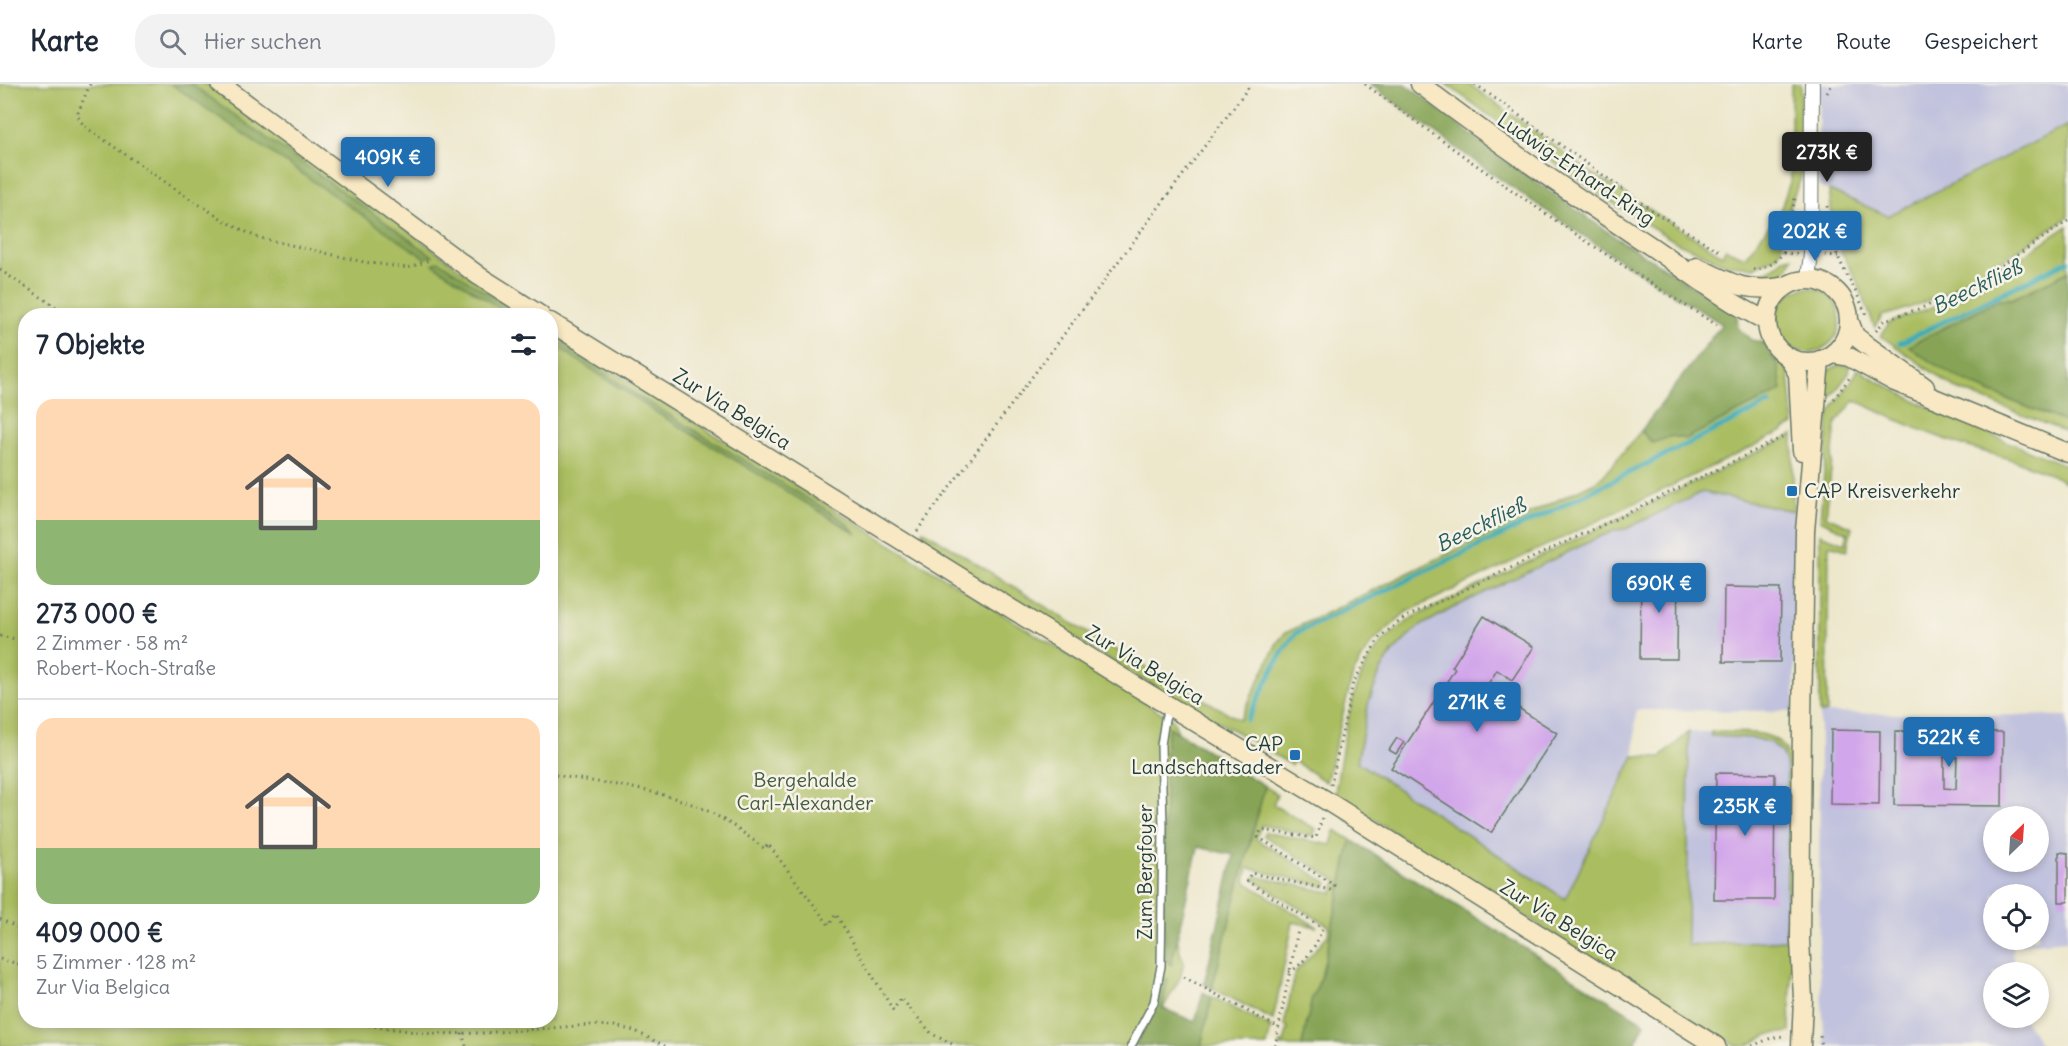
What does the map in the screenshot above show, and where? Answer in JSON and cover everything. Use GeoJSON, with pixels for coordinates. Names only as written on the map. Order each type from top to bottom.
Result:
{"type":"FeatureCollection","features":[{"type":"Feature","properties":{"kind":"street"},"geometry":{"type":"LineString","coordinates":[[220,84],[470,270],[529,308]]}},
{"type":"Feature","properties":{"kind":"street","name":"Ludwig-Erhard-Ring"},"geometry":{"type":"LineString","coordinates":[[1420,84],[1494,140],[1594,210],[1720,293],[1767,321]]}},
{"type":"Feature","properties":{"kind":"street"},"geometry":{"type":"LineString","coordinates":[[1808,279],[1811,254],[1812,84]]}},
{"type":"Feature","properties":{"kind":"street","name":"Ludwig-Erhard-Ring"},"geometry":{"type":"LineString","coordinates":[[1650,246],[1728,281],[1754,289],[1768,290],[1786,286]]}},
{"type":"Feature","properties":{"kind":"street"},"geometry":{"type":"LineString","coordinates":[[1801,1046],[1803,999],[1800,940],[1805,531],[1798,374],[1788,357],[1773,341],[1767,321],[1776,295],[1786,286],[1808,279],[1822,282],[1833,288],[1843,297],[1848,310],[1858,321]]}},
{"type":"Feature","properties":{"kind":"street"},"geometry":{"type":"LineString","coordinates":[[1805,531],[1827,357],[1842,345],[1858,321]]}},
{"type":"Feature","properties":{"kind":"street"},"geometry":{"type":"LineString","coordinates":[[1858,321],[1855,336],[1941,399]]}},
{"type":"Feature","properties":{"kind":"street","name":"Zur Via Belgica"},"geometry":{"type":"LineString","coordinates":[[558,327],[1171,708],[1325,809],[1716,1046]]}},
{"type":"Feature","properties":{"kind":"street"},"geometry":{"type":"LineString","coordinates":[[1788,357],[1804,362],[1827,357],[1850,357],[1895,382],[2068,453]]}},
{"type":"Feature","properties":{"kind":"lane","name":"Zum Bergfoyer"},"geometry":{"type":"LineString","coordinates":[[1131,1046],[1154,1002],[1161,966],[1163,827],[1161,745],[1165,719],[1171,708]]}},
{"type":"Feature","properties":{"kind":"path"},"geometry":{"type":"LineString","coordinates":[[90,84],[77,115],[84,126],[184,195],[256,237],[364,262],[408,268],[440,256]]}},
{"type":"Feature","properties":{"kind":"path"},"geometry":{"type":"LineString","coordinates":[[908,544],[1251,84]]}},
{"type":"Feature","properties":{"kind":"path"},"geometry":{"type":"LineString","coordinates":[[1365,84],[1566,228],[1648,283],[1717,324]]}},
{"type":"Feature","properties":{"kind":"path"},"geometry":{"type":"LineString","coordinates":[[1475,84],[1647,206],[1721,252]]}},
{"type":"Feature","properties":{"kind":"path"},"geometry":{"type":"LineString","coordinates":[[1827,94],[1832,84]]}},
{"type":"Feature","properties":{"kind":"path"},"geometry":{"type":"LineString","coordinates":[[1743,271],[1763,269],[1775,263],[1783,253],[1797,194],[1812,183]]}},
{"type":"Feature","properties":{"kind":"path"},"geometry":{"type":"LineString","coordinates":[[1870,327],[1874,333],[1885,320],[1927,306],[1958,292],[1980,280],[2068,221]]}},
{"type":"Feature","properties":{"kind":"path"},"geometry":{"type":"LineString","coordinates":[[1783,253],[1838,256],[1858,294],[1858,321]]}},
{"type":"Feature","properties":{"kind":"path"},"geometry":{"type":"LineString","coordinates":[[0,270],[57,308]]}},
{"type":"Feature","properties":{"kind":"path"},"geometry":{"type":"LineString","coordinates":[[1830,404],[1853,374],[1859,362]]}},
{"type":"Feature","properties":{"kind":"path"},"geometry":{"type":"LineString","coordinates":[[1289,972],[1297,968],[1319,939],[1322,928],[1247,881],[1251,873],[1332,891],[1334,885],[1258,837],[1261,830],[1316,838],[1325,809],[1353,683],[1379,638],[1404,618],[1624,515],[1800,428]]}},
{"type":"Feature","properties":{"kind":"path"},"geometry":{"type":"LineString","coordinates":[[0,636],[18,639]]}},
{"type":"Feature","properties":{"kind":"path"},"geometry":{"type":"LineString","coordinates":[[558,776],[666,796],[700,807],[738,829],[765,849],[768,844],[829,926],[836,914],[893,1010],[901,998],[932,1034],[956,1046]]}},
{"type":"Feature","properties":{"kind":"path"},"geometry":{"type":"LineString","coordinates":[[0,919],[18,928]]}},
{"type":"Feature","properties":{"kind":"path"},"geometry":{"type":"LineString","coordinates":[[1275,1046],[1298,930]]}},
{"type":"Feature","properties":{"kind":"path"},"geometry":{"type":"LineString","coordinates":[[0,959],[18,964]]}},
{"type":"Feature","properties":{"kind":"path"},"geometry":{"type":"LineString","coordinates":[[1185,977],[1279,1028]]}},
{"type":"Feature","properties":{"kind":"path"},"geometry":{"type":"LineString","coordinates":[[558,1027],[614,1026],[635,1031],[665,1046]]}},
{"type":"Feature","properties":{"kind":"path"},"geometry":{"type":"LineString","coordinates":[[386,1028],[431,1034],[543,1028]]}},
{"type":"Feature","properties":{"kind":"path"},"geometry":{"type":"LineString","coordinates":[[462,1033],[466,1046]]}},
{"type":"Feature","properties":{"kind":"shaded area"},"geometry":{"type":"Polygon","coordinates":[[[1819,84],[2068,84],[2068,125],[1888,216],[1818,186],[1819,84]]]}},
{"type":"Feature","properties":{"kind":"shaded area"},"geometry":{"type":"Polygon","coordinates":[[[1702,492],[1798,512],[1794,711],[1636,710],[1634,756],[1565,899],[1357,763],[1369,701],[1381,670],[1393,652],[1417,628],[1597,538],[1616,530],[1626,529],[1702,492]]]}},
{"type":"Feature","properties":{"kind":"shaded area"},"geometry":{"type":"Polygon","coordinates":[[[1820,713],[2068,716],[2068,940],[2049,942],[2049,884],[1983,884],[1983,950],[2012,950],[2013,962],[1983,962],[1983,1028],[2030,1028],[2042,1046],[1825,1046],[1819,959],[1820,713]]]}},
{"type":"Feature","properties":{"kind":"shaded area"},"geometry":{"type":"Polygon","coordinates":[[[1689,732],[1711,732],[1711,736],[1754,738],[1773,743],[1781,752],[1787,767],[1786,941],[1687,945],[1689,732]]]}},
{"type":"Feature","properties":{"kind":"green space","name":"Bergehalde Carl-Alexander"},"geometry":{"type":"Polygon","coordinates":[[[0,84],[210,84],[513,308],[18,308],[18,1028],[558,1028],[558,337],[1173,720],[1178,732],[1172,744],[1171,906],[1184,962],[1180,978],[1142,1046],[0,1046],[0,84]]]}},
{"type":"Feature","properties":{"kind":"green space"},"geometry":{"type":"Polygon","coordinates":[[[171,84],[191,84],[433,256],[425,258],[171,84]]]}},
{"type":"Feature","properties":{"kind":"green space"},"geometry":{"type":"Polygon","coordinates":[[[1370,84],[1406,84],[1501,158],[1620,240],[1737,314],[1738,328],[1751,340],[1764,343],[1778,366],[1782,390],[1685,439],[1672,436],[1652,443],[1641,431],[1722,324],[1543,208],[1370,84]]]}},
{"type":"Feature","properties":{"kind":"green space"},"geometry":{"type":"Polygon","coordinates":[[[1446,84],[1469,84],[1593,174],[1722,255],[1726,249],[1745,257],[1780,211],[1791,179],[1791,84],[1801,84],[1801,178],[1790,204],[1781,250],[1776,257],[1755,267],[1728,265],[1676,242],[1598,194],[1446,84]]]}},
{"type":"Feature","properties":{"kind":"green space"},"geometry":{"type":"Polygon","coordinates":[[[2068,125],[2068,217],[2002,261],[1956,287],[1932,299],[1882,316],[1875,328],[1857,281],[1839,247],[1834,231],[1829,190],[1888,216],[2068,125]]]}},
{"type":"Feature","properties":{"kind":"green space"},"geometry":{"type":"Polygon","coordinates":[[[2068,226],[2068,272],[2012,299],[1999,299],[1909,346],[1944,370],[1964,380],[2068,423],[2068,433],[1955,388],[1881,336],[1889,323],[1948,301],[1979,285],[2068,226]]]}},
{"type":"Feature","properties":{"kind":"green space"},"geometry":{"type":"Polygon","coordinates":[[[1793,257],[1788,268],[1778,278],[1756,283],[1728,272],[1750,274],[1765,272],[1783,259],[1793,257]]]}},
{"type":"Feature","properties":{"kind":"green space"},"geometry":{"type":"Polygon","coordinates":[[[439,261],[509,308],[499,308],[433,264],[439,261]]]}},
{"type":"Feature","properties":{"kind":"green space"},"geometry":{"type":"Polygon","coordinates":[[[2068,272],[2068,423],[1965,381],[1926,359],[1909,346],[1999,299],[2012,299],[2068,272]]]}},
{"type":"Feature","properties":{"kind":"green space"},"geometry":{"type":"Polygon","coordinates":[[[1808,288],[1820,290],[1831,297],[1838,308],[1840,320],[1838,332],[1831,343],[1820,350],[1808,352],[1796,350],[1785,343],[1778,332],[1776,320],[1778,308],[1785,297],[1796,290],[1808,288]]]}},
{"type":"Feature","properties":{"kind":"green space"},"geometry":{"type":"Polygon","coordinates":[[[558,341],[641,398],[843,520],[857,534],[654,411],[558,347],[558,341]]]}},
{"type":"Feature","properties":{"kind":"green space"},"geometry":{"type":"Polygon","coordinates":[[[1775,358],[1785,366],[1789,374],[1794,425],[1405,613],[1371,644],[1353,674],[1326,782],[1294,761],[1291,765],[1235,731],[1175,700],[920,543],[923,530],[1097,639],[1240,720],[1277,643],[1285,633],[1595,482],[1604,475],[1641,431],[1652,443],[1672,436],[1685,439],[1782,390],[1775,358]]]}},
{"type":"Feature","properties":{"kind":"green space"},"geometry":{"type":"Polygon","coordinates":[[[1840,365],[1850,366],[1849,373],[1824,407],[1825,374],[1840,365]]]}},
{"type":"Feature","properties":{"kind":"green space"},"geometry":{"type":"Polygon","coordinates":[[[1858,369],[1934,410],[2068,466],[2068,484],[2025,464],[1924,431],[1855,400],[1836,423],[1826,516],[1852,527],[1847,550],[1829,545],[1827,713],[1820,713],[1820,534],[1845,543],[1848,533],[1820,520],[1829,415],[1858,369]]]}},
{"type":"Feature","properties":{"kind":"green space"},"geometry":{"type":"Polygon","coordinates":[[[1793,435],[1793,511],[1702,492],[1626,529],[1616,530],[1597,538],[1417,628],[1393,652],[1381,670],[1369,701],[1357,762],[1565,899],[1634,756],[1661,757],[1689,732],[1687,945],[1786,940],[1787,767],[1781,752],[1772,743],[1754,738],[1711,736],[1711,732],[1756,733],[1778,741],[1786,750],[1794,782],[1790,1032],[1770,1034],[1747,1046],[1737,1046],[1681,1015],[1335,793],[1351,707],[1362,674],[1378,648],[1400,627],[1412,618],[1793,435]]]}},
{"type":"Feature","properties":{"kind":"green space"},"geometry":{"type":"Polygon","coordinates":[[[1169,727],[1265,786],[1212,988],[1204,984],[1234,855],[1198,847],[1171,965],[1166,960],[1163,896],[1166,741],[1169,727]]]}},
{"type":"Feature","properties":{"kind":"green space"},"geometry":{"type":"Polygon","coordinates":[[[1265,786],[1277,794],[1273,805],[1316,829],[1313,836],[1261,825],[1256,839],[1328,883],[1326,887],[1248,868],[1245,882],[1317,927],[1293,922],[1273,1020],[1212,988],[1265,786]]]}},
{"type":"Feature","properties":{"kind":"green space"},"geometry":{"type":"Polygon","coordinates":[[[1335,830],[1351,840],[1321,978],[1312,998],[1302,1046],[1279,1046],[1280,1043],[1284,1043],[1288,1027],[1284,1025],[1295,973],[1328,935],[1329,926],[1254,880],[1255,876],[1333,893],[1337,881],[1264,836],[1265,832],[1331,845],[1335,830]]]}},
{"type":"Feature","properties":{"kind":"green space"},"geometry":{"type":"Polygon","coordinates":[[[1351,840],[1645,1023],[1634,1046],[1302,1046],[1312,998],[1321,978],[1351,840]]]}},
{"type":"Feature","properties":{"kind":"green space"},"geometry":{"type":"Polygon","coordinates":[[[1162,978],[1168,979],[1162,1008],[1195,1022],[1203,992],[1212,997],[1201,1046],[1136,1045],[1156,1006],[1162,978]]]}},
{"type":"Feature","properties":{"kind":"green space"},"geometry":{"type":"Polygon","coordinates":[[[1212,997],[1271,1027],[1267,1046],[1201,1046],[1212,997]]]}},
{"type":"Feature","properties":{"kind":"building"},"geometry":{"type":"Polygon","coordinates":[[[1641,570],[1678,570],[1677,659],[1640,659],[1641,570]]]}},
{"type":"Feature","properties":{"kind":"building"},"geometry":{"type":"Polygon","coordinates":[[[1724,587],[1781,588],[1780,662],[1723,662],[1724,587]]]}},
{"type":"Feature","properties":{"kind":"building"},"geometry":{"type":"Polygon","coordinates":[[[1484,616],[1534,647],[1512,680],[1497,670],[1486,687],[1557,733],[1491,833],[1391,768],[1455,669],[1452,667],[1484,616]]]}},
{"type":"Feature","properties":{"kind":"building"},"geometry":{"type":"Polygon","coordinates":[[[1831,730],[1880,731],[1879,805],[1830,804],[1831,730]]]}},
{"type":"Feature","properties":{"kind":"building"},"geometry":{"type":"Polygon","coordinates":[[[1895,731],[2003,732],[2002,806],[1894,805],[1895,731]],[[1944,757],[1944,788],[1956,789],[1957,757],[1944,757]]]}},
{"type":"Feature","properties":{"kind":"building"},"geometry":{"type":"Polygon","coordinates":[[[1397,738],[1404,742],[1396,754],[1389,750],[1397,738]]]}},
{"type":"Feature","properties":{"kind":"building"},"geometry":{"type":"Polygon","coordinates":[[[1716,773],[1775,774],[1774,900],[1714,900],[1716,773]]]}},
{"type":"Feature","properties":{"kind":"building"},"geometry":{"type":"Polygon","coordinates":[[[2059,852],[2068,853],[2068,902],[2059,902],[2059,852]]]}},
{"type":"Feature","properties":{"kind":"waterway","name":"Beeckfließ"},"geometry":{"type":"LineString","coordinates":[[1900,343],[2068,261]]}},
{"type":"Feature","properties":{"kind":"waterway","name":"Beeckfließ"},"geometry":{"type":"LineString","coordinates":[[1247,720],[1281,654],[1296,633],[1529,522],[1770,403]]}},
{"type":"Feature","properties":{"kind":"place","name":"CAP Kreisverkehr"},"geometry":{"type":"Point","coordinates":[1792,491]}},
{"type":"Feature","properties":{"kind":"place","name":"CAP Landschaftsader"},"geometry":{"type":"Point","coordinates":[1295,755]}}]}
